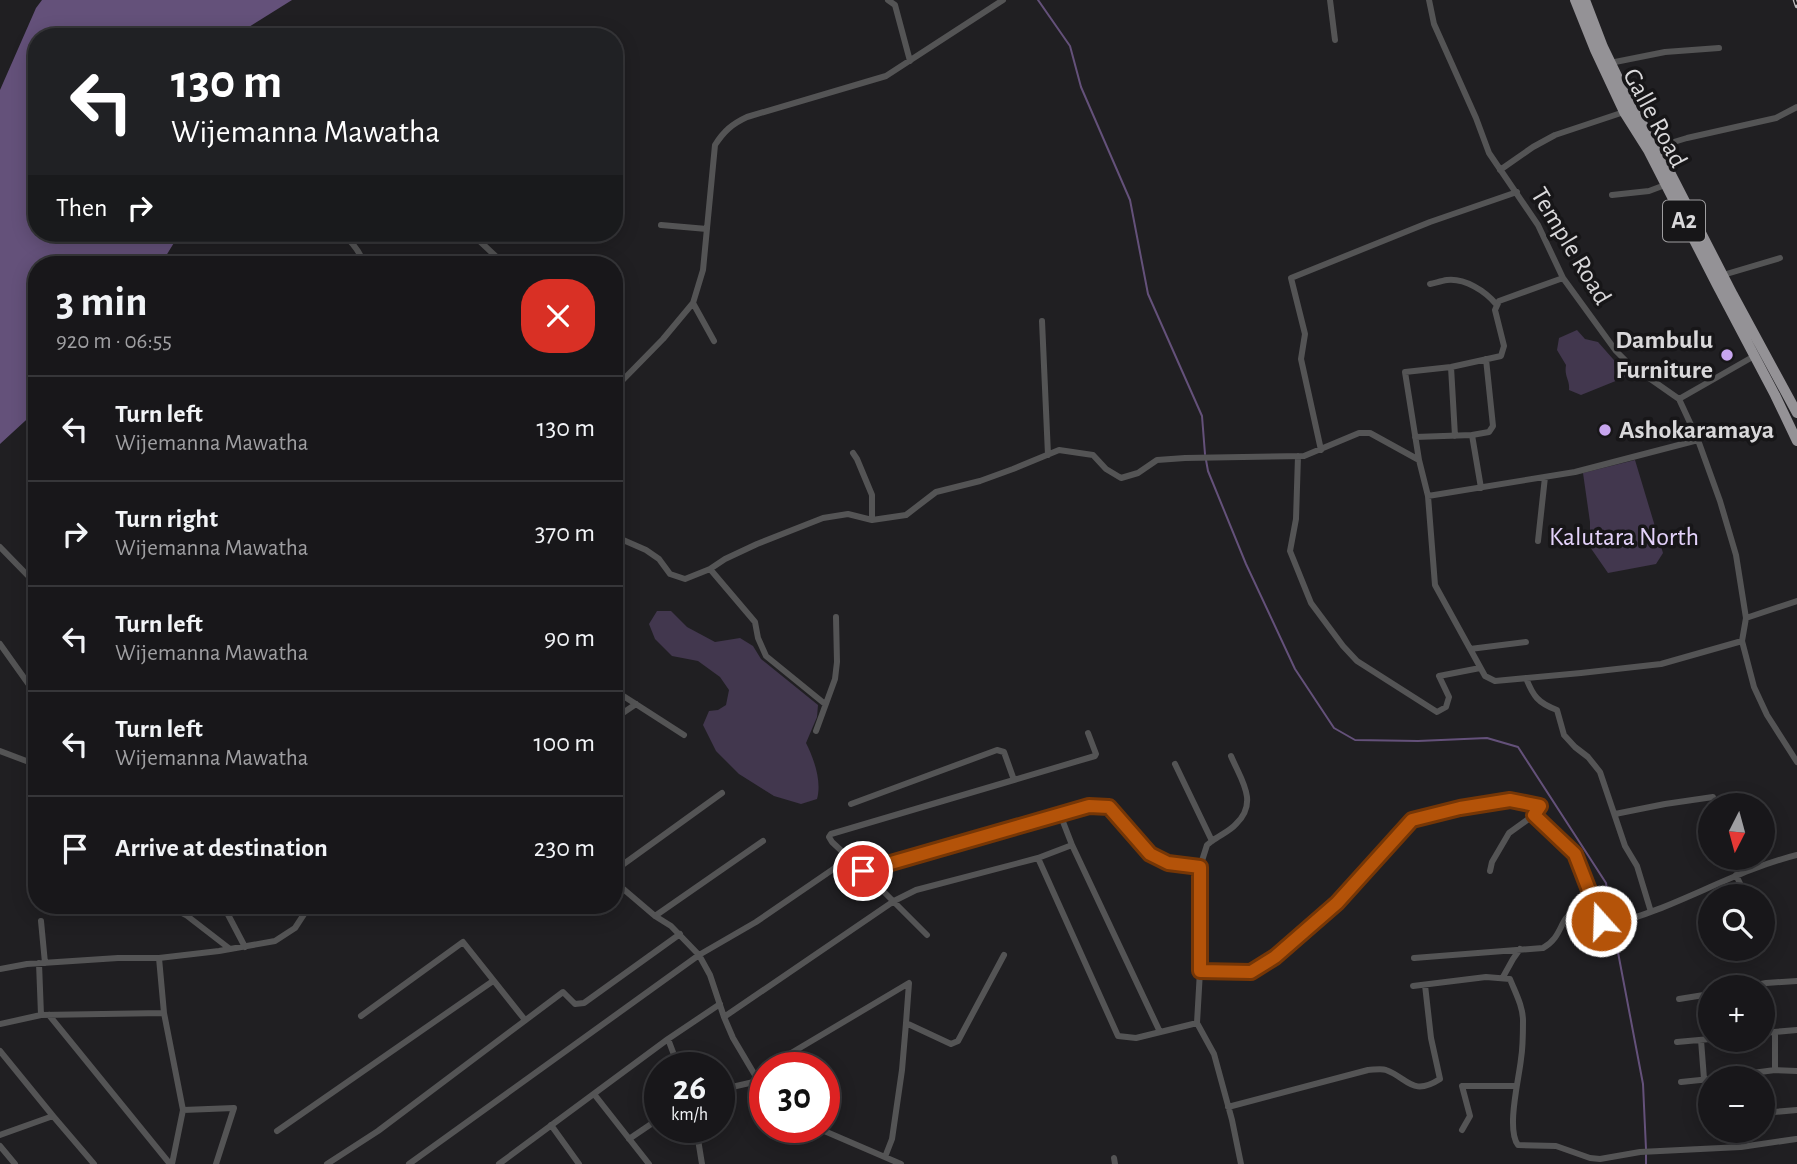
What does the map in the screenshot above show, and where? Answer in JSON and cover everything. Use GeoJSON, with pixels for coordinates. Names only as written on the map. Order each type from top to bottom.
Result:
{"type":"FeatureCollection","features":[{"type":"Feature","properties":{"kind":"highway","name":"Galle Road"},"geometry":{"type":"LineString","coordinates":[[1575,0],[1628,110],[1723,275],[1797,440]]}},
{"type":"Feature","properties":{"kind":"highway","name":"Galle Road"},"geometry":{"type":"LineString","coordinates":[[1585,0],[1607,64]]}},
{"type":"Feature","properties":{"kind":"highway","name":"Galle Road"},"geometry":{"type":"LineString","coordinates":[[1652,148],[1665,185],[1759,353],[1797,413]]}},
{"type":"Feature","properties":{"kind":"street"},"geometry":{"type":"LineString","coordinates":[[888,0],[895,5],[910,61]]}},
{"type":"Feature","properties":{"kind":"street"},"geometry":{"type":"LineString","coordinates":[[623,377],[663,339],[694,303],[703,270],[715,145],[723,132],[747,117],[886,76],[1003,0]]}},
{"type":"Feature","properties":{"kind":"street"},"geometry":{"type":"LineString","coordinates":[[1329,0],[1335,40]]}},
{"type":"Feature","properties":{"kind":"street","name":"Temple Road"},"geometry":{"type":"LineString","coordinates":[[1429,0],[1434,24],[1489,153],[1538,225],[1563,278],[1629,364],[1679,399]]}},
{"type":"Feature","properties":{"kind":"street"},"geometry":{"type":"LineString","coordinates":[[1607,64],[1665,52],[1719,48]]}},
{"type":"Feature","properties":{"kind":"street"},"geometry":{"type":"LineString","coordinates":[[1652,148],[1776,118],[1797,107]]}},
{"type":"Feature","properties":{"kind":"street"},"geometry":{"type":"LineString","coordinates":[[1500,170],[1532,147],[1555,135],[1628,110]]}},
{"type":"Feature","properties":{"kind":"street"},"geometry":{"type":"LineString","coordinates":[[1612,195],[1649,191],[1665,185]]}},
{"type":"Feature","properties":{"kind":"street"},"geometry":{"type":"LineString","coordinates":[[1321,450],[1301,359],[1305,334],[1291,278],[1430,222],[1517,192]]}},
{"type":"Feature","properties":{"kind":"street"},"geometry":{"type":"LineString","coordinates":[[661,225],[707,229]]}},
{"type":"Feature","properties":{"kind":"street"},"geometry":{"type":"LineString","coordinates":[[481,242],[495,256]]}},
{"type":"Feature","properties":{"kind":"street"},"geometry":{"type":"LineString","coordinates":[[1723,275],[1780,258]]}},
{"type":"Feature","properties":{"kind":"street"},"geometry":{"type":"LineString","coordinates":[[1563,278],[1496,304],[1495,310],[1504,346],[1501,356],[1451,367],[1405,372],[1419,460],[1428,496],[1435,585],[1480,668],[1485,676],[1495,681],[1661,664],[1742,641]]}},
{"type":"Feature","properties":{"kind":"street"},"geometry":{"type":"LineString","coordinates":[[1430,284],[1449,279],[1469,284],[1488,295],[1496,304]]}},
{"type":"Feature","properties":{"kind":"street"},"geometry":{"type":"LineString","coordinates":[[694,303],[714,341]]}},
{"type":"Feature","properties":{"kind":"street"},"geometry":{"type":"LineString","coordinates":[[1042,321],[1048,455]]}},
{"type":"Feature","properties":{"kind":"street"},"geometry":{"type":"LineString","coordinates":[[1759,353],[1679,399],[1698,440],[1720,501],[1735,555],[1746,618],[1742,641],[1754,687],[1797,762]]}},
{"type":"Feature","properties":{"kind":"street"},"geometry":{"type":"LineString","coordinates":[[1415,437],[1489,432],[1493,426],[1486,359]]}},
{"type":"Feature","properties":{"kind":"street"},"geometry":{"type":"LineString","coordinates":[[1451,367],[1455,436]]}},
{"type":"Feature","properties":{"kind":"street"},"geometry":{"type":"LineString","coordinates":[[623,541],[646,550],[659,559],[670,574],[685,579],[757,544],[823,518],[848,514],[872,520],[906,515],[936,492],[980,481],[1059,450],[1093,455],[1106,469],[1121,478],[1138,473],[1157,460],[1304,456],[1359,433],[1370,433],[1419,460]]}},
{"type":"Feature","properties":{"kind":"street"},"geometry":{"type":"LineString","coordinates":[[1472,435],[1481,488]]}},
{"type":"Feature","properties":{"kind":"street"},"geometry":{"type":"LineString","coordinates":[[1428,496],[1575,472],[1698,440]]}},
{"type":"Feature","properties":{"kind":"street"},"geometry":{"type":"LineString","coordinates":[[853,453],[872,495],[872,520]]}},
{"type":"Feature","properties":{"kind":"street"},"geometry":{"type":"LineString","coordinates":[[1298,456],[1296,519],[1290,551],[1311,603],[1343,646],[1357,661],[1437,712],[1446,707],[1449,697],[1439,676],[1480,668]]}},
{"type":"Feature","properties":{"kind":"street"},"geometry":{"type":"LineString","coordinates":[[1538,541],[1545,477]]}},
{"type":"Feature","properties":{"kind":"street"},"geometry":{"type":"LineString","coordinates":[[0,547],[28,576]]}},
{"type":"Feature","properties":{"kind":"street"},"geometry":{"type":"LineString","coordinates":[[710,569],[755,622],[766,656],[825,704]]}},
{"type":"Feature","properties":{"kind":"street"},"geometry":{"type":"LineString","coordinates":[[1746,618],[1797,601]]}},
{"type":"Feature","properties":{"kind":"street"},"geometry":{"type":"LineString","coordinates":[[816,731],[835,679],[836,617]]}},
{"type":"Feature","properties":{"kind":"street"},"geometry":{"type":"LineString","coordinates":[[1470,649],[1527,642]]}},
{"type":"Feature","properties":{"kind":"street"},"geometry":{"type":"LineString","coordinates":[[0,644],[28,683]]}},
{"type":"Feature","properties":{"kind":"street"},"geometry":{"type":"LineString","coordinates":[[1527,678],[1535,698],[1557,709],[1564,735],[1600,772],[1625,846],[1637,866],[1651,912]]}},
{"type":"Feature","properties":{"kind":"street"},"geometry":{"type":"LineString","coordinates":[[623,696],[684,735]]}},
{"type":"Feature","properties":{"kind":"street"},"geometry":{"type":"LineString","coordinates":[[623,713],[636,704]]}},
{"type":"Feature","properties":{"kind":"street"},"geometry":{"type":"LineString","coordinates":[[927,935],[848,859],[832,842],[831,834],[1095,756],[1088,733]]}},
{"type":"Feature","properties":{"kind":"street"},"geometry":{"type":"LineString","coordinates":[[851,804],[997,750],[1004,752],[1014,780]]}},
{"type":"Feature","properties":{"kind":"street"},"geometry":{"type":"LineString","coordinates":[[0,751],[28,762]]}},
{"type":"Feature","properties":{"kind":"street"},"geometry":{"type":"LineString","coordinates":[[1231,756],[1249,796],[1247,808],[1237,824],[1206,845],[1200,867],[1197,1023],[1214,1054],[1241,1164]]}},
{"type":"Feature","properties":{"kind":"street"},"geometry":{"type":"LineString","coordinates":[[1175,764],[1212,841]]}},
{"type":"Feature","properties":{"kind":"street"},"geometry":{"type":"LineString","coordinates":[[623,865],[722,793]]}},
{"type":"Feature","properties":{"kind":"street"},"geometry":{"type":"LineString","coordinates":[[1615,814],[1698,799]]}},
{"type":"Feature","properties":{"kind":"street"},"geometry":{"type":"LineString","coordinates":[[1200,971],[1251,972],[1275,957],[1337,903],[1412,820],[1510,800],[1540,806],[1534,815],[1509,833],[1492,862],[1490,871]]}},
{"type":"Feature","properties":{"kind":"street"},"geometry":{"type":"LineString","coordinates":[[863,871],[1089,806],[1109,807],[1150,854],[1168,863],[1200,867]]}},
{"type":"Feature","properties":{"kind":"street"},"geometry":{"type":"LineString","coordinates":[[1060,814],[1160,1032]]}},
{"type":"Feature","properties":{"kind":"street"},"geometry":{"type":"LineString","coordinates":[[1534,815],[1575,854],[1601,921]]}},
{"type":"Feature","properties":{"kind":"street"},"geometry":{"type":"LineString","coordinates":[[655,916],[763,841]]}},
{"type":"Feature","properties":{"kind":"street"},"geometry":{"type":"LineString","coordinates":[[724,1017],[894,901],[916,890],[1038,858],[1072,845]]}},
{"type":"Feature","properties":{"kind":"street"},"geometry":{"type":"LineString","coordinates":[[1414,958],[1543,948],[1552,943],[1564,918],[1569,915],[1586,913],[1609,925],[1619,923],[1682,901],[1776,860],[1797,855]]}},
{"type":"Feature","properties":{"kind":"street"},"geometry":{"type":"LineString","coordinates":[[1038,858],[1118,1036],[1136,1038],[1197,1023]]}},
{"type":"Feature","properties":{"kind":"street"},"geometry":{"type":"LineString","coordinates":[[409,1164],[699,955],[756,922],[848,859]]}},
{"type":"Feature","properties":{"kind":"street"},"geometry":{"type":"LineString","coordinates":[[1736,876],[1740,884]]}},
{"type":"Feature","properties":{"kind":"street"},"geometry":{"type":"LineString","coordinates":[[623,889],[680,934],[699,955],[710,975],[733,1038],[749,1066]]}},
{"type":"Feature","properties":{"kind":"street"},"geometry":{"type":"LineString","coordinates":[[184,914],[230,949]]}},
{"type":"Feature","properties":{"kind":"street"},"geometry":{"type":"LineString","coordinates":[[228,914],[245,947]]}},
{"type":"Feature","properties":{"kind":"street"},"geometry":{"type":"LineString","coordinates":[[0,969],[27,964],[159,958],[245,947],[275,941],[295,928],[304,914]]}},
{"type":"Feature","properties":{"kind":"street"},"geometry":{"type":"LineString","coordinates":[[41,921],[45,1015],[171,1164]]}},
{"type":"Feature","properties":{"kind":"street"},"geometry":{"type":"LineString","coordinates":[[327,1164],[377,1131],[563,992],[575,1004],[584,1003],[680,934]]}},
{"type":"Feature","properties":{"kind":"street"},"geometry":{"type":"LineString","coordinates":[[361,1016],[463,942],[524,1020]]}},
{"type":"Feature","properties":{"kind":"street"},"geometry":{"type":"LineString","coordinates":[[1503,977],[1520,949]]}},
{"type":"Feature","properties":{"kind":"street"},"geometry":{"type":"LineString","coordinates":[[906,1023],[951,1044],[958,1041],[1004,954]]}},
{"type":"Feature","properties":{"kind":"street"},"geometry":{"type":"LineString","coordinates":[[159,958],[164,1013],[183,1110],[171,1164]]}},
{"type":"Feature","properties":{"kind":"street"},"geometry":{"type":"LineString","coordinates":[[1413,986],[1486,977],[1510,979],[1523,1011],[1514,1139],[1518,1145],[1556,1146],[1590,1158],[1600,1158],[1640,1152],[1741,1147],[1796,1139]]}},
{"type":"Feature","properties":{"kind":"street"},"geometry":{"type":"LineString","coordinates":[[277,1131],[493,981]]}},
{"type":"Feature","properties":{"kind":"street"},"geometry":{"type":"LineString","coordinates":[[1775,982],[1797,981]]}},
{"type":"Feature","properties":{"kind":"street"},"geometry":{"type":"LineString","coordinates":[[792,1052],[909,983],[902,1070],[887,1160]]}},
{"type":"Feature","properties":{"kind":"street"},"geometry":{"type":"LineString","coordinates":[[1228,1107],[1368,1070],[1384,1069],[1411,1085],[1430,1085],[1440,1079],[1431,1038],[1425,985]]}},
{"type":"Feature","properties":{"kind":"street"},"geometry":{"type":"LineString","coordinates":[[1679,999],[1698,996]]}},
{"type":"Feature","properties":{"kind":"street"},"geometry":{"type":"LineString","coordinates":[[499,1164],[668,1039],[720,1004]]}},
{"type":"Feature","properties":{"kind":"street"},"geometry":{"type":"LineString","coordinates":[[0,1024],[45,1015],[164,1013]]}},
{"type":"Feature","properties":{"kind":"street"},"geometry":{"type":"LineString","coordinates":[[1775,1032],[1797,1030]]}},
{"type":"Feature","properties":{"kind":"street"},"geometry":{"type":"LineString","coordinates":[[668,1039],[673,1052]]}},
{"type":"Feature","properties":{"kind":"street"},"geometry":{"type":"LineString","coordinates":[[1677,1042],[1698,1040]]}},
{"type":"Feature","properties":{"kind":"street"},"geometry":{"type":"LineString","coordinates":[[0,1051],[94,1164]]}},
{"type":"Feature","properties":{"kind":"street"},"geometry":{"type":"LineString","coordinates":[[1775,1070],[1797,1070]]}},
{"type":"Feature","properties":{"kind":"street"},"geometry":{"type":"LineString","coordinates":[[1681,1082],[1698,1080]]}},
{"type":"Feature","properties":{"kind":"street"},"geometry":{"type":"LineString","coordinates":[[1462,1130],[1470,1116],[1462,1086],[1516,1086]]}},
{"type":"Feature","properties":{"kind":"street"},"geometry":{"type":"LineString","coordinates":[[594,1094],[649,1164]]}},
{"type":"Feature","properties":{"kind":"street"},"geometry":{"type":"LineString","coordinates":[[183,1110],[234,1108],[216,1164]]}},
{"type":"Feature","properties":{"kind":"street"},"geometry":{"type":"LineString","coordinates":[[1775,1111],[1797,1110]]}},
{"type":"Feature","properties":{"kind":"street"},"geometry":{"type":"LineString","coordinates":[[0,1135],[53,1116]]}},
{"type":"Feature","properties":{"kind":"street"},"geometry":{"type":"LineString","coordinates":[[551,1125],[579,1164]]}},
{"type":"Feature","properties":{"kind":"street"},"geometry":{"type":"LineString","coordinates":[[629,1139],[644,1129]]}},
{"type":"Feature","properties":{"kind":"street"},"geometry":{"type":"LineString","coordinates":[[840,1138],[901,1164]]}},
{"type":"Feature","properties":{"kind":"street"},"geometry":{"type":"LineString","coordinates":[[699,1143],[702,1164]]}},
{"type":"Feature","properties":{"kind":"street"},"geometry":{"type":"LineString","coordinates":[[0,1146],[15,1164]]}},
{"type":"Feature","properties":{"kind":"street"},"geometry":{"type":"LineString","coordinates":[[1581,1155],[1585,1164]]}},
{"type":"Feature","properties":{"kind":"street"},"geometry":{"type":"LineString","coordinates":[[511,1156],[517,1164]]}},
{"type":"Feature","properties":{"kind":"green space"},"geometry":{"type":"Polygon","coordinates":[[[1577,330],[1585,339],[1598,342],[1628,376],[1581,395],[1569,390],[1566,365],[1557,350],[1559,338],[1577,330]]]}},
{"type":"Feature","properties":{"kind":"green space","name":"Kalutara North"},"geometry":{"type":"Polygon","coordinates":[[[1635,460],[1663,553],[1656,564],[1608,573],[1590,547],[1590,522],[1583,473],[1635,460]]]}},
{"type":"Feature","properties":{"kind":"green space"},"geometry":{"type":"Polygon","coordinates":[[[657,611],[671,611],[687,627],[715,642],[740,638],[753,646],[761,659],[818,705],[817,717],[806,743],[818,778],[817,799],[801,804],[774,796],[739,774],[716,751],[703,725],[709,711],[726,705],[729,690],[720,677],[698,661],[672,656],[655,639],[649,624],[657,611]]]}},
{"type":"Feature","properties":{"kind":"shaded area"},"geometry":{"type":"Polygon","coordinates":[[[42,0],[292,0],[247,28],[28,28],[28,242],[174,242],[166,256],[28,256],[28,418],[0,444],[0,90],[36,8],[42,0]]]}},
{"type":"Feature","properties":{"kind":"waterway"},"geometry":{"type":"LineString","coordinates":[[1038,0],[1070,46],[1081,87],[1130,200],[1148,294],[1202,416],[1205,454]]}},
{"type":"Feature","properties":{"kind":"waterway"},"geometry":{"type":"LineString","coordinates":[[1206,460],[1246,564],[1295,669],[1334,728],[1355,740],[1487,738],[1518,747],[1606,883],[1612,921]]}},
{"type":"Feature","properties":{"kind":"waterway"},"geometry":{"type":"LineString","coordinates":[[1613,926],[1643,1084],[1646,1149]]}},
{"type":"Feature","properties":{"kind":"waterway"},"geometry":{"type":"LineString","coordinates":[[1646,1155],[1646,1164]]}},
{"type":"Feature","properties":{"kind":"railway"},"geometry":{"type":"LineString","coordinates":[[1795,0],[1797,6]]}},
{"type":"Feature","properties":{"kind":"place","name":"Dambulu Furniture"},"geometry":{"type":"Point","coordinates":[1727,355]}},
{"type":"Feature","properties":{"kind":"place","name":"Ashokaramaya"},"geometry":{"type":"Point","coordinates":[1605,430]}},
{"type":"Feature","properties":{"kind":"route"},"geometry":{"type":"LineString","coordinates":[[863,871],[1089,806],[1109,807],[1150,854],[1168,863],[1200,867],[1200,971],[1251,972],[1275,957],[1337,903],[1412,820],[1460,808],[1510,800],[1540,806],[1534,815],[1575,854],[1601,921]]}}]}
